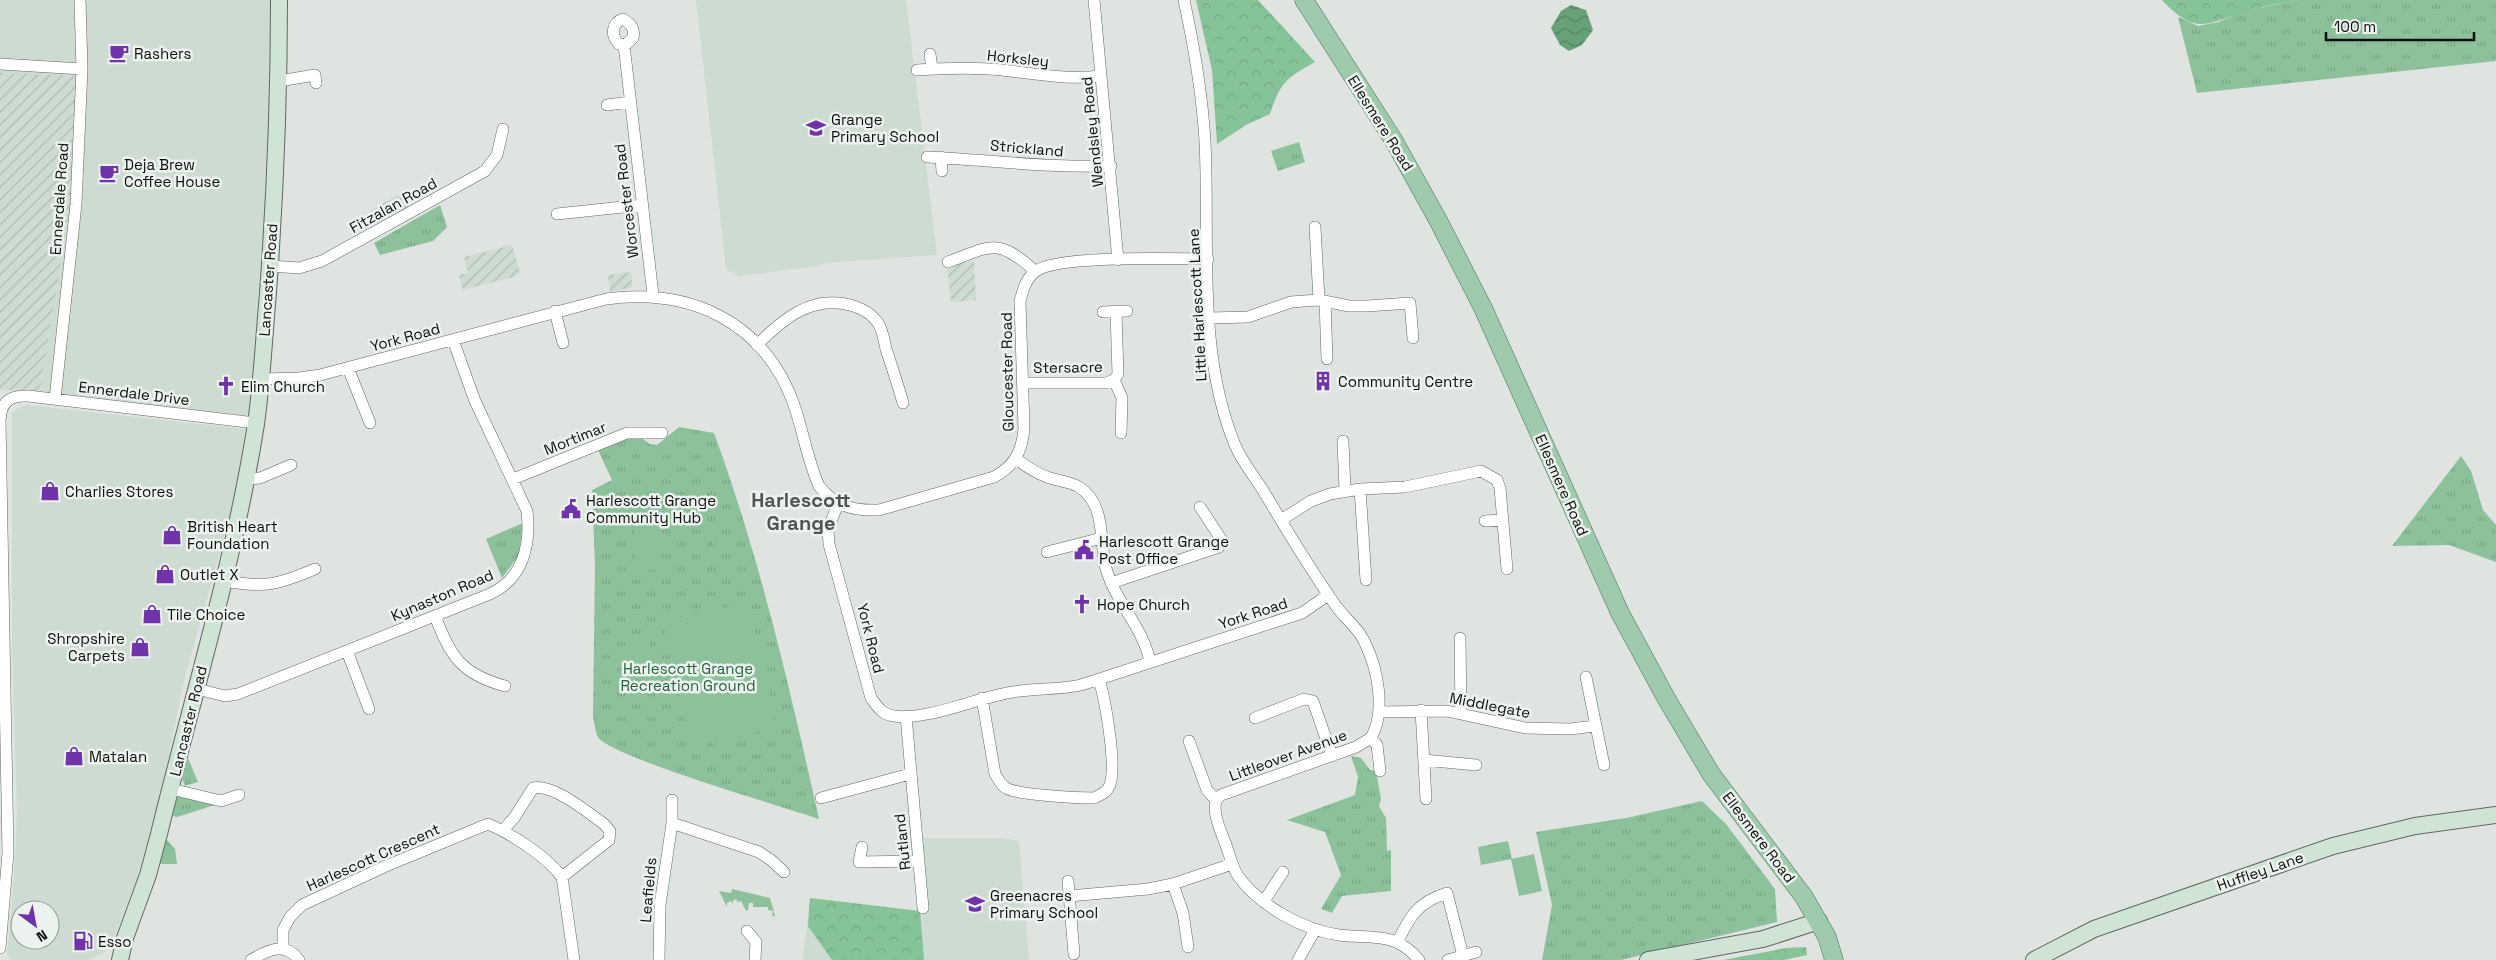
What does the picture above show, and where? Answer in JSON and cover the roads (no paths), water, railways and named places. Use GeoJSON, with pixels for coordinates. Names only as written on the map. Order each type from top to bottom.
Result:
{"type":"FeatureCollection","features":[{"type":"Feature","properties":{"kind":"main road","name":"Ellesmere Road"},"geometry":{"type":"LineString","coordinates":[[1304,0],[1394,140],[1483,308],[1620,613],[1666,698],[1711,774],[1804,897],[1827,937],[1834,960]]}},
{"type":"Feature","properties":{"kind":"street","name":"Ennerdale Road"},"geometry":{"type":"LineString","coordinates":[[55,399],[76,204],[82,69],[80,0]]}},
{"type":"Feature","properties":{"kind":"street","name":"Lancaster Road"},"geometry":{"type":"LineString","coordinates":[[120,960],[128,929],[148,875],[197,689],[224,581],[256,423],[262,379],[270,266],[279,81],[280,0]]}},
{"type":"Feature","properties":{"kind":"street","name":"Wendsley Road"},"geometry":{"type":"LineString","coordinates":[[1094,0],[1111,166],[1118,260]]}},
{"type":"Feature","properties":{"kind":"street","name":"Little Harlescott Lane"},"geometry":{"type":"LineString","coordinates":[[1184,0],[1200,87],[1205,140],[1213,368],[1225,420],[1235,446],[1328,595],[1365,641],[1373,665],[1379,712],[1376,729],[1371,738]]}},
{"type":"Feature","properties":{"kind":"street","name":"Worcester Road"},"geometry":{"type":"LineString","coordinates":[[624,45],[653,295]]}},
{"type":"Feature","properties":{"kind":"street"},"geometry":{"type":"LineString","coordinates":[[930,54],[932,69]]}},
{"type":"Feature","properties":{"kind":"street"},"geometry":{"type":"LineString","coordinates":[[0,64],[82,69]]}},
{"type":"Feature","properties":{"kind":"street","name":"Horksley"},"geometry":{"type":"LineString","coordinates":[[917,70],[1000,70],[1077,79],[1101,76]]}},
{"type":"Feature","properties":{"kind":"street"},"geometry":{"type":"LineString","coordinates":[[279,81],[315,75],[316,83]]}},
{"type":"Feature","properties":{"kind":"street"},"geometry":{"type":"LineString","coordinates":[[607,106],[630,102]]}},
{"type":"Feature","properties":{"kind":"street","name":"Fitzalan Road"},"geometry":{"type":"LineString","coordinates":[[270,266],[299,268],[322,261],[485,170],[497,155],[503,129]]}},
{"type":"Feature","properties":{"kind":"street","name":"Strickland"},"geometry":{"type":"LineString","coordinates":[[927,157],[1066,168],[1111,166]]}},
{"type":"Feature","properties":{"kind":"street"},"geometry":{"type":"LineString","coordinates":[[941,157],[942,171]]}},
{"type":"Feature","properties":{"kind":"street"},"geometry":{"type":"LineString","coordinates":[[557,214],[642,205]]}},
{"type":"Feature","properties":{"kind":"street"},"geometry":{"type":"LineString","coordinates":[[1315,227],[1327,359]]}},
{"type":"Feature","properties":{"kind":"street"},"geometry":{"type":"LineString","coordinates":[[948,262],[977,250],[998,247],[1017,256],[1035,271],[1060,262],[1208,259]]}},
{"type":"Feature","properties":{"kind":"street","name":"Gloucester Road"},"geometry":{"type":"LineString","coordinates":[[1016,459],[1023,443],[1024,429],[1020,301],[1023,288],[1035,271]]}},
{"type":"Feature","properties":{"kind":"street","name":"York Road"},"geometry":{"type":"LineString","coordinates":[[262,379],[299,378],[348,368],[606,298],[653,295],[672,298],[710,311],[740,328],[758,345],[776,367],[789,394],[819,486],[827,497],[838,504],[828,529],[829,544],[871,698],[882,712],[892,716],[924,714],[982,698],[1014,692],[1063,689],[1099,680],[1302,613],[1328,595]]}},
{"type":"Feature","properties":{"kind":"street"},"geometry":{"type":"LineString","coordinates":[[1210,318],[1248,317],[1291,302],[1322,301],[1349,306],[1410,304],[1413,338]]}},
{"type":"Feature","properties":{"kind":"street"},"geometry":{"type":"LineString","coordinates":[[758,345],[778,324],[797,311],[816,304],[838,302],[856,307],[868,313],[878,323],[903,403]]}},
{"type":"Feature","properties":{"kind":"street"},"geometry":{"type":"LineString","coordinates":[[555,311],[563,343]]}},
{"type":"Feature","properties":{"kind":"street","name":"Stersacre"},"geometry":{"type":"LineString","coordinates":[[1023,383],[1098,383],[1114,380],[1118,374],[1122,311],[1104,312]]}},
{"type":"Feature","properties":{"kind":"street","name":"Kynaston Road"},"geometry":{"type":"LineString","coordinates":[[197,689],[224,696],[238,694],[494,592],[507,583],[523,562],[528,525],[522,499],[475,402],[453,340]]}},
{"type":"Feature","properties":{"kind":"street"},"geometry":{"type":"LineString","coordinates":[[348,368],[370,423]]}},
{"type":"Feature","properties":{"kind":"street","name":"Stersacre"},"geometry":{"type":"LineString","coordinates":[[1114,380],[1122,398],[1121,433]]}},
{"type":"Feature","properties":{"kind":"street","name":"Ennerdale Drive"},"geometry":{"type":"LineString","coordinates":[[0,948],[8,853],[0,420],[3,405],[8,399],[18,395],[256,423]]}},
{"type":"Feature","properties":{"kind":"street","name":"Mortimar"},"geometry":{"type":"LineString","coordinates":[[513,479],[627,433],[656,433],[650,444]]}},
{"type":"Feature","properties":{"kind":"street"},"geometry":{"type":"LineString","coordinates":[[1343,441],[1345,491]]}},
{"type":"Feature","properties":{"kind":"street"},"geometry":{"type":"LineString","coordinates":[[838,504],[865,510],[896,506],[994,477],[1006,470],[1016,459],[1048,477],[1080,488],[1092,500],[1095,508],[1102,538],[1105,565],[1111,583],[1122,607],[1141,634],[1147,647],[1150,662]]}},
{"type":"Feature","properties":{"kind":"street"},"geometry":{"type":"LineString","coordinates":[[246,479],[260,478],[291,465]]}},
{"type":"Feature","properties":{"kind":"street"},"geometry":{"type":"LineString","coordinates":[[1281,520],[1311,501],[1345,491],[1405,487],[1482,471],[1497,480],[1502,504],[1507,569]]}},
{"type":"Feature","properties":{"kind":"street"},"geometry":{"type":"LineString","coordinates":[[1360,489],[1366,580]]}},
{"type":"Feature","properties":{"kind":"street"},"geometry":{"type":"LineString","coordinates":[[1111,583],[1219,547],[1221,539],[1200,507]]}},
{"type":"Feature","properties":{"kind":"street"},"geometry":{"type":"LineString","coordinates":[[1485,521],[1503,520]]}},
{"type":"Feature","properties":{"kind":"street"},"geometry":{"type":"LineString","coordinates":[[1047,552],[1102,538]]}},
{"type":"Feature","properties":{"kind":"street"},"geometry":{"type":"LineString","coordinates":[[224,581],[255,586],[277,584],[315,569]]}},
{"type":"Feature","properties":{"kind":"street"},"geometry":{"type":"LineString","coordinates":[[435,616],[446,645],[466,670],[481,679],[505,686]]}},
{"type":"Feature","properties":{"kind":"street"},"geometry":{"type":"LineString","coordinates":[[1460,638],[1461,713]]}},
{"type":"Feature","properties":{"kind":"street"},"geometry":{"type":"LineString","coordinates":[[347,651],[369,709]]}},
{"type":"Feature","properties":{"kind":"street"},"geometry":{"type":"LineString","coordinates":[[1586,677],[1604,765]]}},
{"type":"Feature","properties":{"kind":"street"},"geometry":{"type":"LineString","coordinates":[[982,698],[996,774],[1000,784],[1008,789],[1032,794],[1094,798],[1104,794],[1110,786],[1112,774],[1108,717],[1099,680]]}},
{"type":"Feature","properties":{"kind":"street"},"geometry":{"type":"LineString","coordinates":[[1262,719],[1304,699],[1313,702],[1332,756]]}},
{"type":"Feature","properties":{"kind":"street"},"geometry":{"type":"LineString","coordinates":[[1421,710],[1426,799]]}},
{"type":"Feature","properties":{"kind":"street","name":"Middlegate"},"geometry":{"type":"LineString","coordinates":[[1379,712],[1421,710],[1461,713],[1525,728],[1570,730],[1595,726]]}},
{"type":"Feature","properties":{"kind":"street","name":"Rutland"},"geometry":{"type":"LineString","coordinates":[[906,716],[923,908]]}},
{"type":"Feature","properties":{"kind":"street"},"geometry":{"type":"LineString","coordinates":[[1371,738],[1377,745],[1380,771]]}},
{"type":"Feature","properties":{"kind":"street","name":"Littleover Avenue"},"geometry":{"type":"LineString","coordinates":[[1216,800],[1221,795],[1356,747],[1371,738]]}},
{"type":"Feature","properties":{"kind":"street"},"geometry":{"type":"LineString","coordinates":[[1204,745],[1191,745],[1207,790],[1216,800],[1214,812],[1232,864],[1244,883],[1264,901],[1287,916],[1315,930],[1340,935],[1380,937],[1398,941],[1411,950],[1419,960]]}},
{"type":"Feature","properties":{"kind":"street"},"geometry":{"type":"LineString","coordinates":[[1424,760],[1438,759],[1476,765]]}},
{"type":"Feature","properties":{"kind":"street"},"geometry":{"type":"LineString","coordinates":[[821,798],[910,774]]}},
{"type":"Feature","properties":{"kind":"street"},"geometry":{"type":"LineString","coordinates":[[503,830],[514,818],[533,788],[542,786],[553,790],[604,824],[610,831],[609,840],[562,877],[574,960]]}},
{"type":"Feature","properties":{"kind":"street"},"geometry":{"type":"LineString","coordinates":[[171,789],[221,801],[240,795]]}},
{"type":"Feature","properties":{"kind":"street","name":"Leafields"},"geometry":{"type":"LineString","coordinates":[[659,960],[660,904],[672,823],[672,800]]}},
{"type":"Feature","properties":{"kind":"street","name":"Huffley Lane"},"geometry":{"type":"LineString","coordinates":[[2034,960],[2094,929],[2333,846],[2416,826],[2496,815]]}},
{"type":"Feature","properties":{"kind":"street"},"geometry":{"type":"LineString","coordinates":[[672,823],[693,828],[727,843],[759,852],[784,872]]}},
{"type":"Feature","properties":{"kind":"street","name":"Harlescott Crescent"},"geometry":{"type":"LineString","coordinates":[[283,948],[283,930],[290,917],[302,905],[386,866],[488,824],[503,830],[555,868],[562,877]]}},
{"type":"Feature","properties":{"kind":"street"},"geometry":{"type":"LineString","coordinates":[[862,847],[859,866],[919,861]]}},
{"type":"Feature","properties":{"kind":"street"},"geometry":{"type":"LineString","coordinates":[[1069,896],[1148,889],[1173,884],[1232,864]]}},
{"type":"Feature","properties":{"kind":"street"},"geometry":{"type":"LineString","coordinates":[[1264,901],[1283,872]]}},
{"type":"Feature","properties":{"kind":"street"},"geometry":{"type":"LineString","coordinates":[[1068,881],[1074,954]]}},
{"type":"Feature","properties":{"kind":"street"},"geometry":{"type":"LineString","coordinates":[[1173,884],[1183,913],[1188,947]]}},
{"type":"Feature","properties":{"kind":"street"},"geometry":{"type":"LineString","coordinates":[[1398,941],[1409,918],[1420,906],[1431,898],[1447,894],[1463,956]]}},
{"type":"Feature","properties":{"kind":"street"},"geometry":{"type":"LineString","coordinates":[[1648,960],[1763,939],[1819,921]]}},
{"type":"Feature","properties":{"kind":"street"},"geometry":{"type":"LineString","coordinates":[[1298,960],[1315,930]]}},
{"type":"Feature","properties":{"kind":"street"},"geometry":{"type":"LineString","coordinates":[[747,931],[759,939],[755,960]]}},
{"type":"Feature","properties":{"kind":"street"},"geometry":{"type":"LineString","coordinates":[[251,960],[270,949],[283,948],[299,960]]}},
{"type":"Feature","properties":{"kind":"street"},"geometry":{"type":"LineString","coordinates":[[1448,960],[1476,952]]}},
{"type":"Feature","properties":{"kind":"water"},"geometry":{"type":"Polygon","coordinates":[[[1571,5],[1586,10],[1593,30],[1582,45],[1569,51],[1560,45],[1551,28],[1561,11],[1571,5]]]}},
{"type":"Feature","properties":{"kind":"place","name":"Rashers"},"geometry":{"type":"Point","coordinates":[119,53]}},
{"type":"Feature","properties":{"kind":"place","name":"Grange Primary School"},"geometry":{"type":"Point","coordinates":[816,128]}},
{"type":"Feature","properties":{"kind":"place","name":"Deja Brew Coffee House"},"geometry":{"type":"Point","coordinates":[109,173]}},
{"type":"Feature","properties":{"kind":"place","name":"Community Centre"},"geometry":{"type":"Point","coordinates":[1323,381]}},
{"type":"Feature","properties":{"kind":"place","name":"Elim Church"},"geometry":{"type":"Point","coordinates":[226,386]}},
{"type":"Feature","properties":{"kind":"place","name":"Charlies Stores"},"geometry":{"type":"Point","coordinates":[50,491]}},
{"type":"Feature","properties":{"kind":"place","name":"Harlescott Grange Community Hub"},"geometry":{"type":"Point","coordinates":[571,509]}},
{"type":"Feature","properties":{"kind":"place","name":"British Heart Foundation"},"geometry":{"type":"Point","coordinates":[172,535]}},
{"type":"Feature","properties":{"kind":"place","name":"Harlescott Grange Post Office"},"geometry":{"type":"Point","coordinates":[1084,550]}},
{"type":"Feature","properties":{"kind":"place","name":"Outlet X"},"geometry":{"type":"Point","coordinates":[165,574]}},
{"type":"Feature","properties":{"kind":"place","name":"Hope Church"},"geometry":{"type":"Point","coordinates":[1082,604]}},
{"type":"Feature","properties":{"kind":"place","name":"Tile Choice"},"geometry":{"type":"Point","coordinates":[152,614]}},
{"type":"Feature","properties":{"kind":"place","name":"Shropshire Carpets"},"geometry":{"type":"Point","coordinates":[140,647]}},
{"type":"Feature","properties":{"kind":"place","name":"Matalan"},"geometry":{"type":"Point","coordinates":[74,756]}},
{"type":"Feature","properties":{"kind":"place","name":"Greenacres Primary School"},"geometry":{"type":"Point","coordinates":[975,904]}},
{"type":"Feature","properties":{"kind":"place","name":"Esso"},"geometry":{"type":"Point","coordinates":[83,941]}},
{"type":"Feature","properties":{"kind":"district","name":"Harlescott Grange"},"geometry":{"type":"Point","coordinates":[801,512]}},
{"type":"Feature","properties":{"kind":"park label","name":"Harlescott Grange Recreation Ground"},"geometry":{"type":"Point","coordinates":[688,676]}}]}
